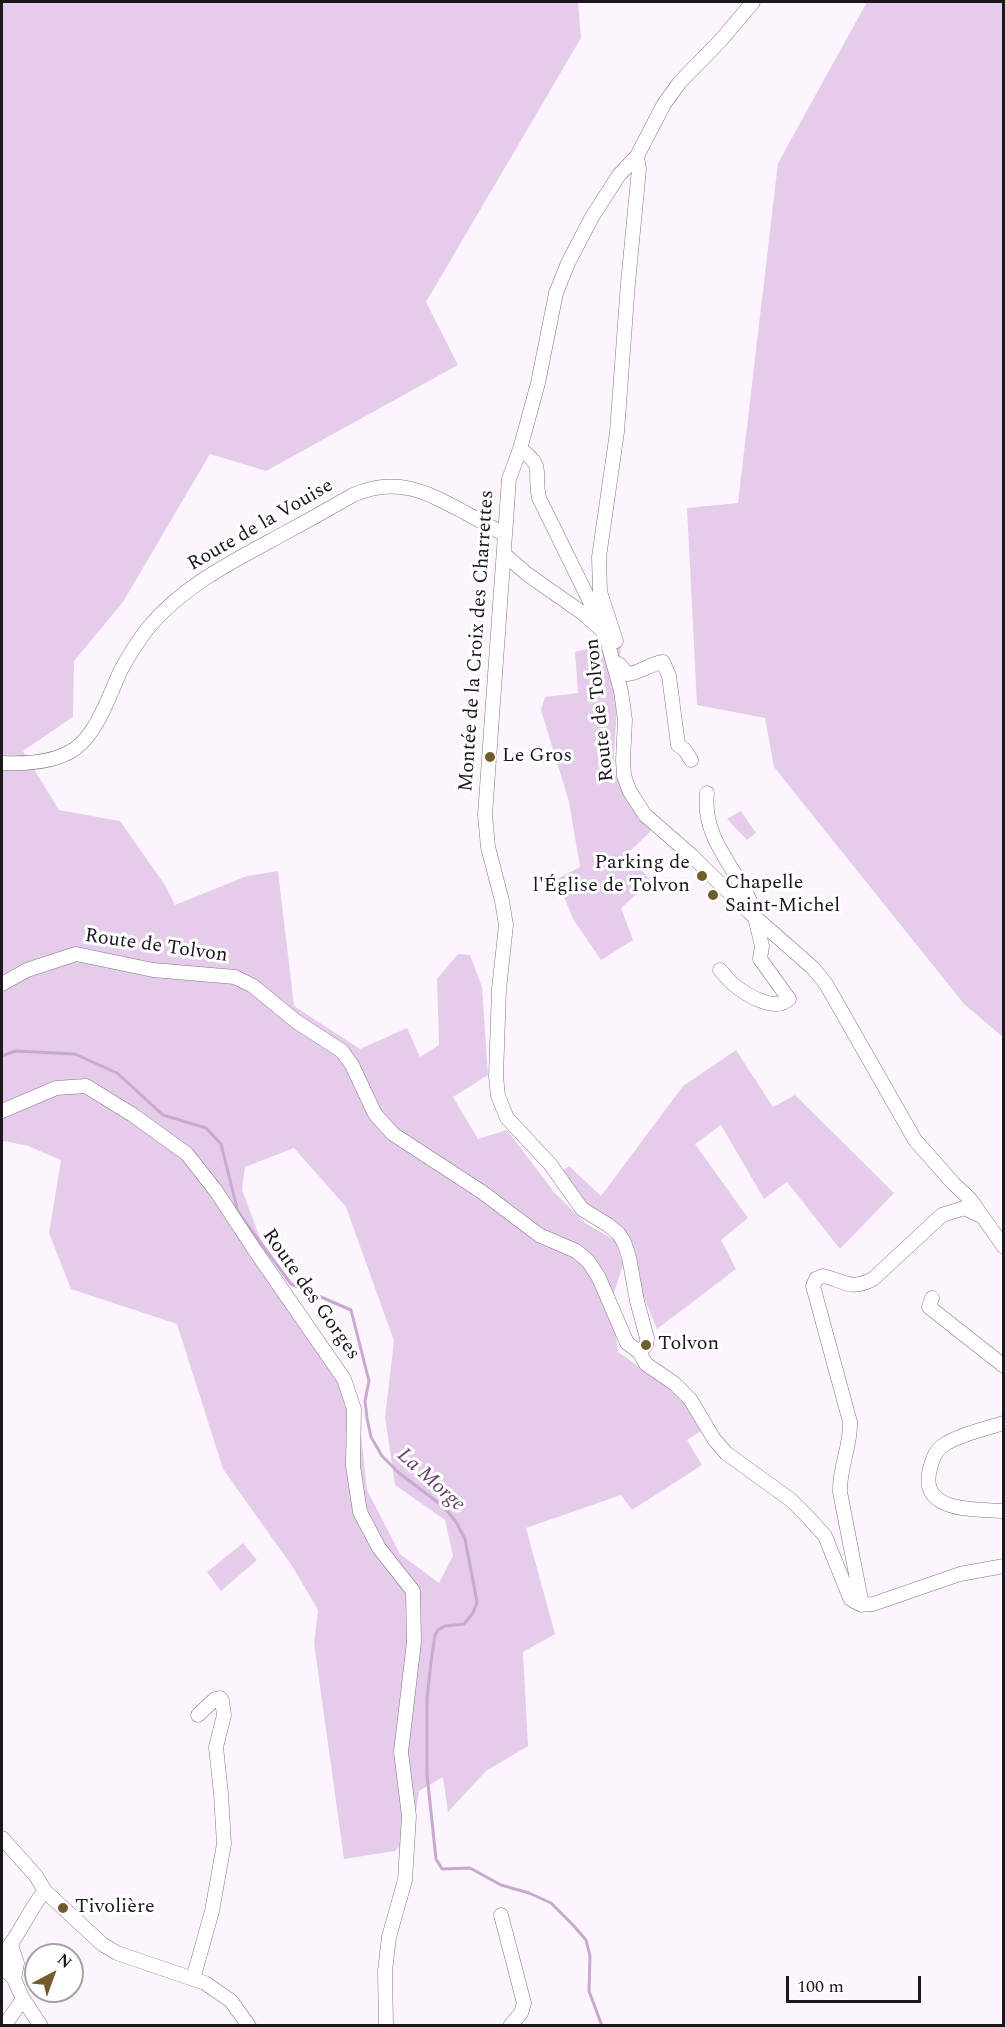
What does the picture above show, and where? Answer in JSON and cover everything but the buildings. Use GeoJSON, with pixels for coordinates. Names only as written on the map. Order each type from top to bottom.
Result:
{"type":"FeatureCollection","features":[{"type":"Feature","properties":{"kind":"street","name":"Route de Tolvon"},"geometry":{"type":"LineString","coordinates":[[753,2],[736,24],[680,82],[664,104],[637,156],[639,169],[617,432],[599,557],[600,592],[616,640],[617,649],[613,661],[625,720],[624,776],[630,792],[645,815],[692,856],[751,914],[813,968],[826,984],[915,1140],[970,1199],[1004,1247]]}},
{"type":"Feature","properties":{"kind":"street","name":"Montée de la Croix des Charrettes"},"geometry":{"type":"LineString","coordinates":[[637,156],[619,175],[592,217],[568,263],[556,293],[538,383],[520,449],[509,479],[485,815],[488,847],[506,925],[499,989],[496,1076],[498,1096],[507,1118],[550,1164],[582,1209],[608,1225],[624,1242],[647,1338],[646,1345],[639,1352]]}},
{"type":"Feature","properties":{"kind":"street"},"geometry":{"type":"LineString","coordinates":[[520,449],[534,459],[537,466],[536,486],[539,498],[605,633],[613,661],[620,665],[627,674],[634,674],[643,667],[663,662],[669,676],[678,745],[685,750],[691,760]]}},
{"type":"Feature","properties":{"kind":"street","name":"Route de la Vouise"},"geometry":{"type":"LineString","coordinates":[[2,763],[19,764],[48,760],[62,756],[75,748],[95,725],[131,652],[161,614],[184,594],[229,563],[353,495],[369,488],[390,486],[410,488],[439,499],[505,535]]}},
{"type":"Feature","properties":{"kind":"street"},"geometry":{"type":"LineString","coordinates":[[505,555],[527,574],[584,614],[605,633]]}},
{"type":"Feature","properties":{"kind":"street"},"geometry":{"type":"LineString","coordinates":[[707,793],[705,810],[709,825],[719,848],[750,901],[751,914],[762,946],[759,959],[789,999],[778,1005],[752,996],[732,984],[720,970]]}},
{"type":"Feature","properties":{"kind":"street","name":"Route de Tolvon"},"geometry":{"type":"LineString","coordinates":[[2,984],[27,970],[76,954],[153,970],[235,977],[253,986],[297,1022],[342,1051],[352,1065],[375,1114],[393,1134],[483,1192],[539,1235],[576,1251],[588,1261],[599,1278],[627,1343],[639,1352],[646,1364],[675,1384],[690,1399],[714,1439],[726,1453],[791,1500],[808,1516],[825,1536],[850,1598],[862,1605]]}},
{"type":"Feature","properties":{"kind":"street","name":"Route des Gorges"},"geometry":{"type":"LineString","coordinates":[[2,1111],[56,1088],[86,1086],[133,1115],[187,1154],[216,1191],[344,1379],[354,1409],[353,1466],[360,1512],[379,1548],[412,1591],[414,1642],[401,1752],[408,1816],[405,1880],[389,1937],[385,1971],[386,2025]]}},
{"type":"Feature","properties":{"kind":"street"},"geometry":{"type":"LineString","coordinates":[[986,1220],[964,1208],[942,1215],[873,1279],[860,1286],[823,1276],[816,1279],[813,1286],[850,1422],[850,1433],[839,1479],[862,1605],[901,1595],[932,1582],[960,1574],[1004,1566]]}},
{"type":"Feature","properties":{"kind":"street"},"geometry":{"type":"LineString","coordinates":[[932,1298],[929,1307],[1004,1366]]}},
{"type":"Feature","properties":{"kind":"street"},"geometry":{"type":"LineString","coordinates":[[1004,1423],[945,1443],[934,1454],[927,1478],[933,1495],[952,1507],[1004,1511]]}},
{"type":"Feature","properties":{"kind":"street"},"geometry":{"type":"LineString","coordinates":[[193,1979],[212,1911],[224,1844],[216,1747],[224,1715],[220,1698],[215,1699],[198,1715]]}},
{"type":"Feature","properties":{"kind":"street"},"geometry":{"type":"LineString","coordinates":[[2,1838],[36,1876],[45,1891],[102,1944],[117,1953],[205,1983],[231,2001],[249,2025]]}},
{"type":"Feature","properties":{"kind":"street"},"geometry":{"type":"LineString","coordinates":[[41,2025],[23,1999],[14,1979],[4,1969],[5,1952],[45,1891]]}},
{"type":"Feature","properties":{"kind":"street"},"geometry":{"type":"LineString","coordinates":[[501,1915],[524,2003],[521,2013],[510,2025]]}},
{"type":"Feature","properties":{"kind":"street"},"geometry":{"type":"LineString","coordinates":[[4,2025],[23,1999]]}},
{"type":"Feature","properties":{"kind":"shaded area"},"geometry":{"type":"Polygon","coordinates":[[[2,2],[578,2],[581,38],[426,302],[458,365],[266,471],[210,454],[123,602],[74,661],[73,717],[23,751],[59,810],[120,821],[165,885],[175,905],[247,876],[278,871],[294,1006],[360,1049],[407,1028],[420,1057],[439,1045],[437,979],[458,954],[470,955],[482,987],[488,1075],[453,1097],[478,1139],[507,1130],[554,1192],[585,1223],[616,1241],[623,1265],[612,1299],[618,1352],[680,1395],[701,1431],[687,1440],[702,1465],[632,1510],[621,1495],[526,1528],[555,1634],[523,1652],[528,1746],[486,1771],[448,1812],[443,1777],[419,1791],[413,1831],[395,1851],[344,1859],[314,1643],[318,1610],[292,1566],[223,1469],[177,1324],[71,1289],[49,1233],[61,1160],[28,1146],[2,1142],[2,2]],[[294,1148],[245,1167],[242,1190],[271,1267],[339,1359],[361,1434],[367,1490],[400,1554],[439,1583],[453,1556],[445,1520],[395,1485],[385,1417],[394,1341],[346,1207],[294,1148]]]}},
{"type":"Feature","properties":{"kind":"shaded area"},"geometry":{"type":"Polygon","coordinates":[[[867,2],[1003,2],[1003,1037],[964,1004],[774,767],[765,718],[697,705],[687,508],[738,503],[778,163],[867,2]]]}},
{"type":"Feature","properties":{"kind":"shaded area"},"geometry":{"type":"Polygon","coordinates":[[[621,640],[613,772],[633,805],[653,829],[628,853],[651,881],[621,908],[633,940],[601,960],[573,919],[557,879],[580,867],[569,802],[541,710],[545,697],[578,693],[575,652],[621,640]]]}},
{"type":"Feature","properties":{"kind":"shaded area"},"geometry":{"type":"Polygon","coordinates":[[[741,811],[756,833],[747,840],[727,819],[741,811]]]}},
{"type":"Feature","properties":{"kind":"shaded area"},"geometry":{"type":"Polygon","coordinates":[[[736,1050],[773,1107],[795,1095],[894,1193],[840,1249],[787,1182],[764,1199],[721,1125],[695,1144],[748,1218],[721,1240],[736,1269],[657,1329],[643,1295],[628,1237],[584,1205],[561,1172],[569,1166],[601,1196],[683,1086],[736,1050]]]}},
{"type":"Feature","properties":{"kind":"shaded area"},"geometry":{"type":"Polygon","coordinates":[[[243,1543],[257,1560],[221,1591],[207,1572],[243,1543]]]}},
{"type":"Feature","properties":{"kind":"waterway","name":"La Morge"},"geometry":{"type":"LineString","coordinates":[[2,1056],[15,1051],[75,1054],[117,1073],[163,1115],[206,1128],[221,1144],[238,1212],[291,1284],[351,1310],[369,1381],[365,1401],[371,1437],[382,1456],[399,1473],[444,1507],[456,1522],[465,1539],[477,1602],[473,1613],[464,1624],[445,1626],[435,1635],[427,1699],[427,1774],[436,1859],[442,1869],[470,1868],[501,1885],[529,1893],[551,1903],[573,1925],[586,1940],[590,1956],[589,1991],[602,2026]]}},
{"type":"Feature","properties":{"kind":"place","name":"Le Gros"},"geometry":{"type":"Point","coordinates":[490,757]}},
{"type":"Feature","properties":{"kind":"place","name":"Parking de l'Église de Tolvon"},"geometry":{"type":"Point","coordinates":[702,876]}},
{"type":"Feature","properties":{"kind":"place","name":"Chapelle Saint-Michel"},"geometry":{"type":"Point","coordinates":[713,895]}},
{"type":"Feature","properties":{"kind":"place","name":"Tolvon"},"geometry":{"type":"Point","coordinates":[646,1345]}},
{"type":"Feature","properties":{"kind":"place","name":"Tivolière"},"geometry":{"type":"Point","coordinates":[63,1908]}}]}
